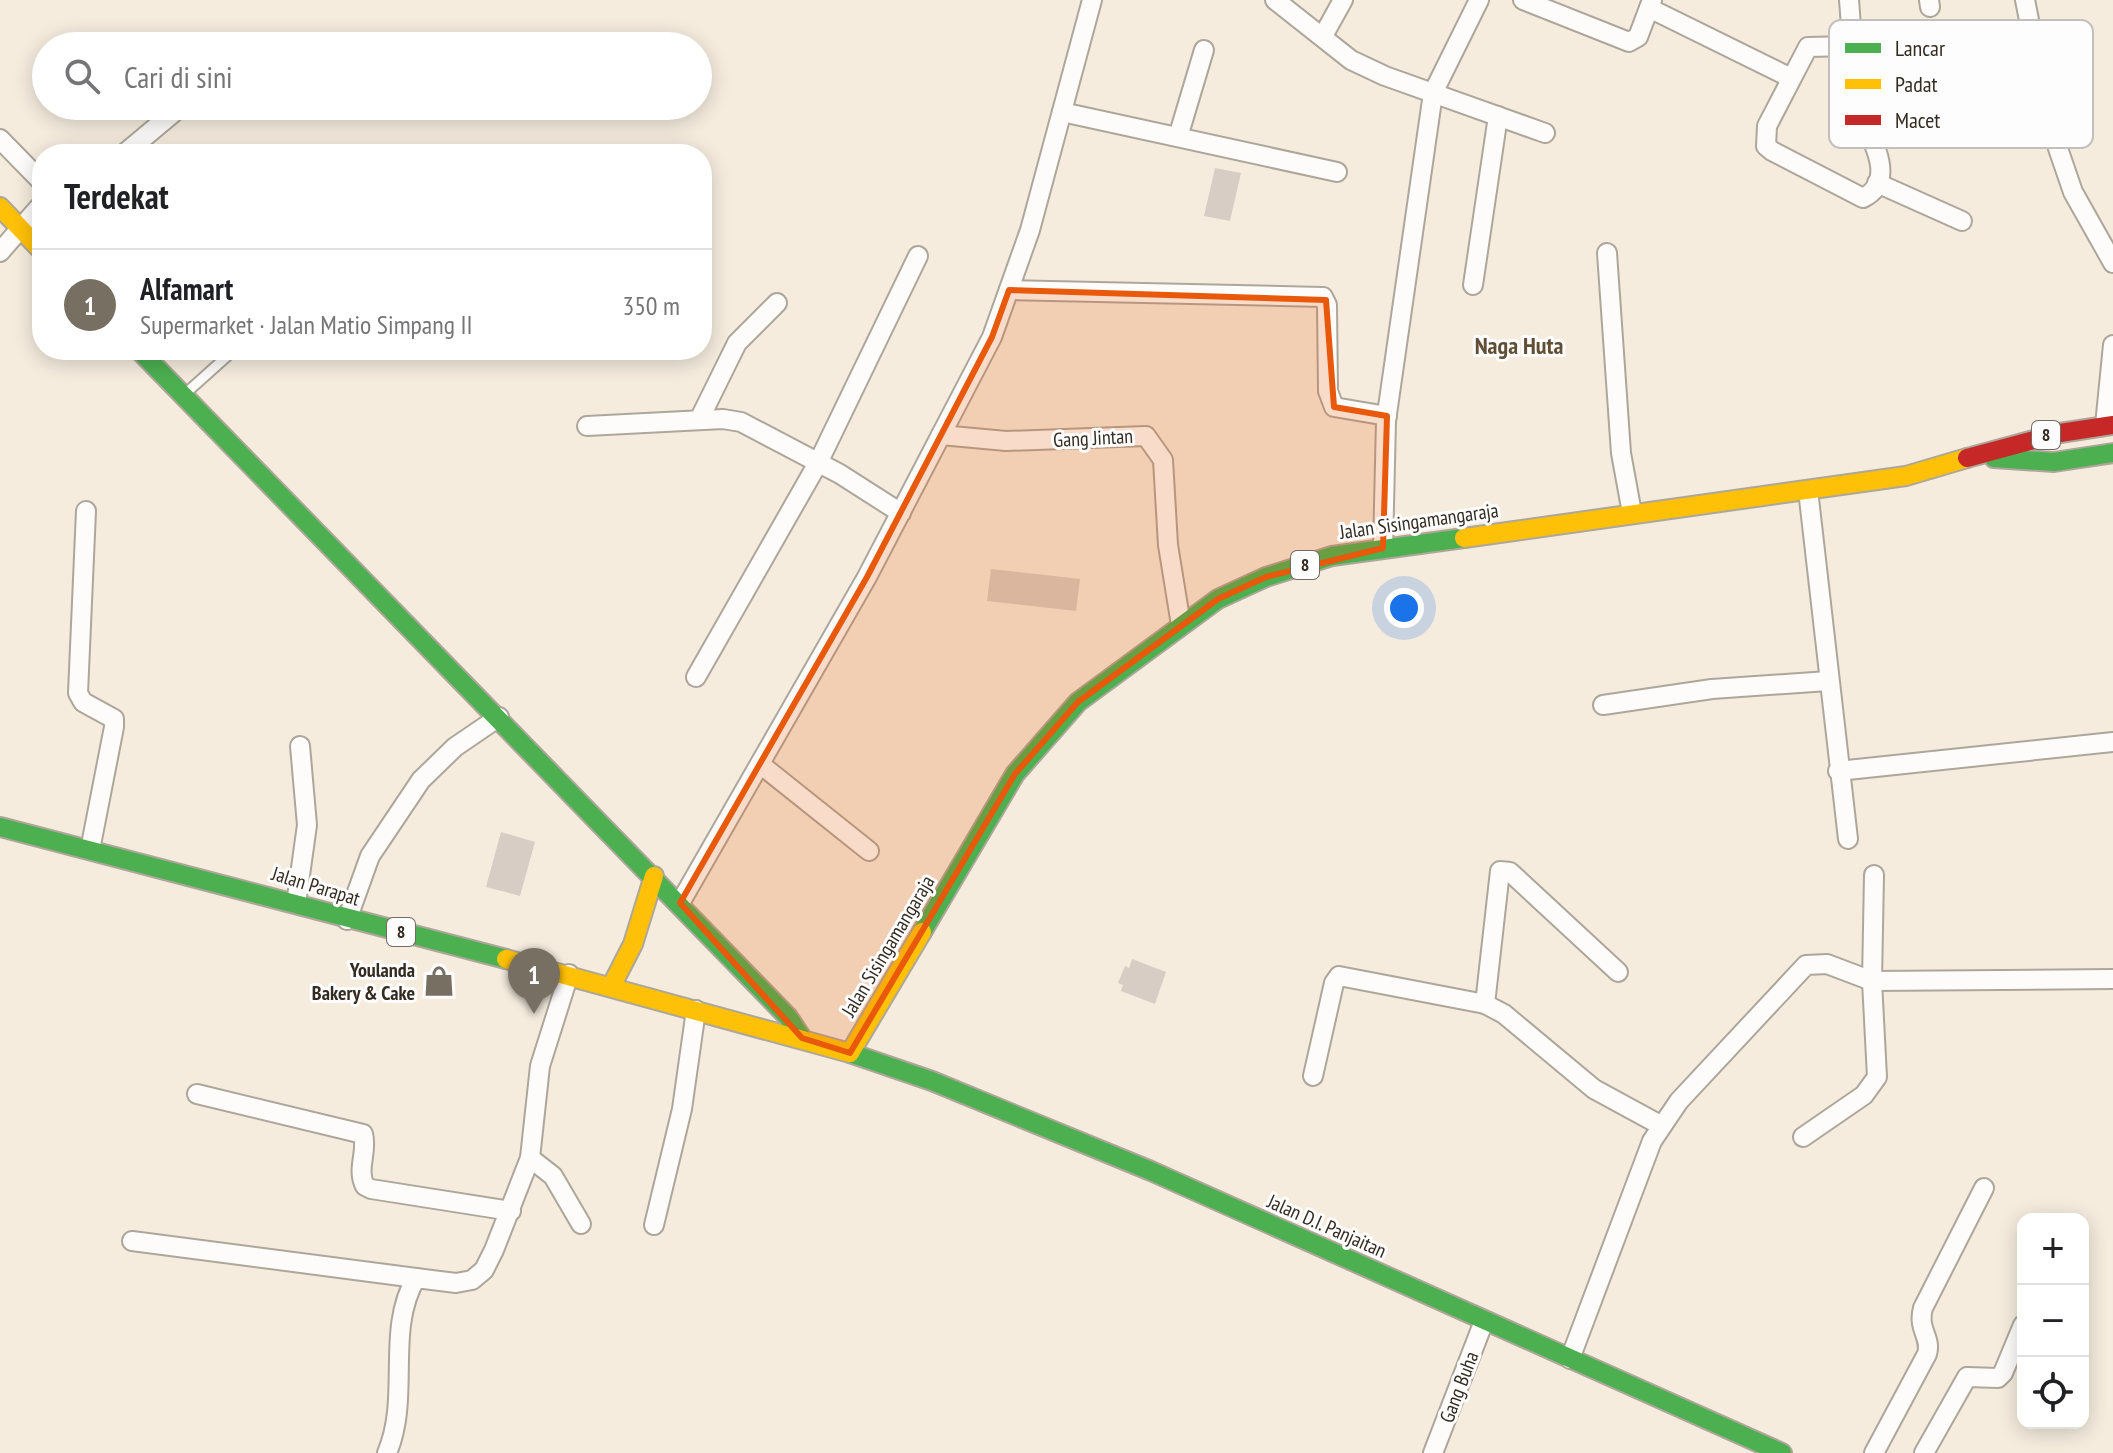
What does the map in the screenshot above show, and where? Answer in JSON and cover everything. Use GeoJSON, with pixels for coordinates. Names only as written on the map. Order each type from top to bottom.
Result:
{"type":"FeatureCollection","features":[{"type":"Feature","properties":{"kind":"main road"},"geometry":{"type":"LineString","coordinates":[[0,207],[32,241]]}},
{"type":"Feature","properties":{"kind":"main road"},"geometry":{"type":"LineString","coordinates":[[149,360],[654,876],[788,1017],[802,1038]]}},
{"type":"Feature","properties":{"kind":"main road","name":"Jalan Sisingamangaraja"},"geometry":{"type":"LineString","coordinates":[[850,1053],[1015,774],[1078,702],[1218,599],[1266,577],[1332,556],[1906,476],[1982,456],[2011,443],[2109,425]]}},
{"type":"Feature","properties":{"kind":"main road","name":"Jalan Sisingamangaraja"},"geometry":{"type":"LineString","coordinates":[[1982,456],[2013,463],[2083,459],[2113,453]]}},
{"type":"Feature","properties":{"kind":"main road","name":"Jalan Parapat"},"geometry":{"type":"LineString","coordinates":[[0,827],[347,920],[612,985],[850,1053]]}},
{"type":"Feature","properties":{"kind":"main road"},"geometry":{"type":"LineString","coordinates":[[612,985],[633,944],[654,876]]}},
{"type":"Feature","properties":{"kind":"main road","name":"Jalan D.I. Panjaitan"},"geometry":{"type":"LineString","coordinates":[[850,1053],[932,1081],[1151,1171],[1782,1453]]}},
{"type":"Feature","properties":{"kind":"street"},"geometry":{"type":"LineString","coordinates":[[680,903],[901,513],[992,337],[1030,230],[1092,0]]}},
{"type":"Feature","properties":{"kind":"street"},"geometry":{"type":"LineString","coordinates":[[1275,0],[1351,60],[1545,133]]}},
{"type":"Feature","properties":{"kind":"street"},"geometry":{"type":"LineString","coordinates":[[1323,36],[1343,0]]}},
{"type":"Feature","properties":{"kind":"street"},"geometry":{"type":"LineString","coordinates":[[1383,548],[1387,416],[1433,93],[1479,0]]}},
{"type":"Feature","properties":{"kind":"street"},"geometry":{"type":"LineString","coordinates":[[1526,0],[1625,42],[1638,37],[1651,4],[1791,78]]}},
{"type":"Feature","properties":{"kind":"street"},"geometry":{"type":"LineString","coordinates":[[1849,0],[1850,20]]}},
{"type":"Feature","properties":{"kind":"street"},"geometry":{"type":"LineString","coordinates":[[2025,0],[2029,20]]}},
{"type":"Feature","properties":{"kind":"street"},"geometry":{"type":"LineString","coordinates":[[1829,47],[1808,47],[1767,126],[1766,146],[1858,198],[1868,196],[1877,183],[1877,148]]}},
{"type":"Feature","properties":{"kind":"street"},"geometry":{"type":"LineString","coordinates":[[1178,137],[1204,50]]}},
{"type":"Feature","properties":{"kind":"street"},"geometry":{"type":"LineString","coordinates":[[1062,112],[1337,172]]}},
{"type":"Feature","properties":{"kind":"street"},"geometry":{"type":"LineString","coordinates":[[1473,285],[1498,116]]}},
{"type":"Feature","properties":{"kind":"street"},"geometry":{"type":"LineString","coordinates":[[136,144],[165,120]]}},
{"type":"Feature","properties":{"kind":"street"},"geometry":{"type":"LineString","coordinates":[[0,139],[32,172]]}},
{"type":"Feature","properties":{"kind":"street"},"geometry":{"type":"LineString","coordinates":[[2058,148],[2073,192],[2113,263]]}},
{"type":"Feature","properties":{"kind":"street"},"geometry":{"type":"LineString","coordinates":[[1877,183],[1962,221]]}},
{"type":"Feature","properties":{"kind":"street"},"geometry":{"type":"LineString","coordinates":[[0,252],[32,214]]}},
{"type":"Feature","properties":{"kind":"street"},"geometry":{"type":"LineString","coordinates":[[1607,253],[1621,453],[1632,513]]}},
{"type":"Feature","properties":{"kind":"street"},"geometry":{"type":"LineString","coordinates":[[696,677],[818,463],[918,256]]}},
{"type":"Feature","properties":{"kind":"street"},"geometry":{"type":"LineString","coordinates":[[1009,290],[1323,297],[1327,305],[1328,391],[1334,407],[1387,416]]}},
{"type":"Feature","properties":{"kind":"street"},"geometry":{"type":"LineString","coordinates":[[699,420],[737,343],[777,303]]}},
{"type":"Feature","properties":{"kind":"street"},"geometry":{"type":"LineString","coordinates":[[2109,425],[2113,345]]}},
{"type":"Feature","properties":{"kind":"street"},"geometry":{"type":"LineString","coordinates":[[587,426],[699,420],[741,422],[818,463],[901,513]]}},
{"type":"Feature","properties":{"kind":"street","name":"Gang Jintan"},"geometry":{"type":"LineString","coordinates":[[941,435],[1006,441],[1146,436],[1163,460],[1168,545],[1181,625]]}},
{"type":"Feature","properties":{"kind":"street"},"geometry":{"type":"LineString","coordinates":[[1808,490],[1848,839]]}},
{"type":"Feature","properties":{"kind":"street"},"geometry":{"type":"LineString","coordinates":[[86,511],[78,693],[83,702],[114,719],[90,850]]}},
{"type":"Feature","properties":{"kind":"street"},"geometry":{"type":"LineString","coordinates":[[1603,705],[1712,689],[1828,681]]}},
{"type":"Feature","properties":{"kind":"street"},"geometry":{"type":"LineString","coordinates":[[347,920],[370,856],[421,780],[455,747],[499,717]]}},
{"type":"Feature","properties":{"kind":"street"},"geometry":{"type":"LineString","coordinates":[[1838,771],[2113,742]]}},
{"type":"Feature","properties":{"kind":"street"},"geometry":{"type":"LineString","coordinates":[[296,904],[307,825],[300,746]]}},
{"type":"Feature","properties":{"kind":"street"},"geometry":{"type":"LineString","coordinates":[[760,764],[869,851]]}},
{"type":"Feature","properties":{"kind":"street"},"geometry":{"type":"LineString","coordinates":[[1485,1004],[1499,875],[1504,869],[1618,972]]}},
{"type":"Feature","properties":{"kind":"street"},"geometry":{"type":"LineString","coordinates":[[1803,1137],[1873,1086],[1879,1066],[1872,981],[1874,875]]}},
{"type":"Feature","properties":{"kind":"street"},"geometry":{"type":"LineString","coordinates":[[1570,1359],[1652,1141],[1679,1101],[1806,965],[1827,964],[1872,981],[2113,979]]}},
{"type":"Feature","properties":{"kind":"street"},"geometry":{"type":"LineString","coordinates":[[132,1241],[456,1283],[472,1280],[484,1270],[511,1211],[530,1158],[540,1066],[569,974]]}},
{"type":"Feature","properties":{"kind":"street"},"geometry":{"type":"LineString","coordinates":[[1313,1076],[1334,983],[1339,976],[1348,975],[1485,1004],[1504,1014],[1594,1089],[1662,1126]]}},
{"type":"Feature","properties":{"kind":"street"},"geometry":{"type":"LineString","coordinates":[[654,1225],[682,1109],[696,1010]]}},
{"type":"Feature","properties":{"kind":"street"},"geometry":{"type":"LineString","coordinates":[[197,1094],[363,1134],[365,1146],[360,1176],[365,1186],[371,1189],[511,1211]]}},
{"type":"Feature","properties":{"kind":"street"},"geometry":{"type":"LineString","coordinates":[[530,1158],[553,1176],[581,1224]]}},
{"type":"Feature","properties":{"kind":"street"},"geometry":{"type":"LineString","coordinates":[[1874,1453],[1927,1354],[1927,1341],[1920,1326],[1923,1308],[1984,1188]]}},
{"type":"Feature","properties":{"kind":"street"},"geometry":{"type":"LineString","coordinates":[[387,1453],[397,1415],[402,1318],[416,1278]]}},
{"type":"Feature","properties":{"kind":"street","name":"Gang Buha"},"geometry":{"type":"LineString","coordinates":[[1440,1450],[1484,1321]]}},
{"type":"Feature","properties":{"kind":"street"},"geometry":{"type":"LineString","coordinates":[[1924,1453],[1967,1377],[1998,1378],[2017,1339]]}},
{"type":"Feature","properties":{"kind":"lane"},"geometry":{"type":"LineString","coordinates":[[183,396],[223,360]]}},
{"type":"Feature","properties":{"kind":"highlighted area"},"geometry":{"type":"Polygon","coordinates":[[[1009,290],[1326,300],[1334,407],[1387,416],[1383,548],[1266,577],[1218,599],[1078,702],[1015,774],[850,1053],[802,1038],[680,903],[867,577],[992,337],[1009,290]]]}},
{"type":"Feature","properties":{"kind":"building"},"geometry":{"type":"Polygon","coordinates":[[[1215,168],[1241,173],[1230,221],[1204,216],[1215,168]]]}},
{"type":"Feature","properties":{"kind":"building"},"geometry":{"type":"Polygon","coordinates":[[[991,569],[1080,579],[1076,611],[987,601],[991,569]]]}},
{"type":"Feature","properties":{"kind":"building"},"geometry":{"type":"Polygon","coordinates":[[[501,832],[535,842],[520,896],[486,887],[501,832]]]}},
{"type":"Feature","properties":{"kind":"building"},"geometry":{"type":"Polygon","coordinates":[[[1132,959],[1166,972],[1155,1004],[1121,991],[1123,985],[1118,983],[1125,966],[1129,968],[1132,959]]]}},
{"type":"Feature","properties":{"kind":"traffic: fast"},"geometry":{"type":"LineString","coordinates":[[149,360],[788,1017],[802,1038]]}},
{"type":"Feature","properties":{"kind":"traffic: fast"},"geometry":{"type":"LineString","coordinates":[[1994,458],[2054,462],[2113,453]]}},
{"type":"Feature","properties":{"kind":"traffic: fast"},"geometry":{"type":"LineString","coordinates":[[922,932],[1015,774],[1078,702],[1218,599],[1266,577],[1332,556],[1464,538]]}},
{"type":"Feature","properties":{"kind":"traffic: fast"},"geometry":{"type":"LineString","coordinates":[[0,827],[506,959]]}},
{"type":"Feature","properties":{"kind":"traffic: fast"},"geometry":{"type":"LineString","coordinates":[[850,1053],[932,1081],[1151,1171],[1782,1453]]}},
{"type":"Feature","properties":{"kind":"traffic: slow"},"geometry":{"type":"LineString","coordinates":[[0,207],[32,241]]}},
{"type":"Feature","properties":{"kind":"traffic: slow"},"geometry":{"type":"LineString","coordinates":[[1464,538],[1906,476],[1967,458]]}},
{"type":"Feature","properties":{"kind":"traffic: slow"},"geometry":{"type":"LineString","coordinates":[[612,985],[633,944],[654,876]]}},
{"type":"Feature","properties":{"kind":"traffic: slow"},"geometry":{"type":"LineString","coordinates":[[506,959],[850,1053],[922,932]]}},
{"type":"Feature","properties":{"kind":"traffic: jam"},"geometry":{"type":"LineString","coordinates":[[1967,458],[2060,433],[2113,425]]}},
{"type":"Feature","properties":{"kind":"place","name":"Youlanda Bakery & Cake"},"geometry":{"type":"Point","coordinates":[439,981]}},
{"type":"Feature","properties":{"kind":"place","name":"Alfamart"},"geometry":{"type":"Point","coordinates":[534,1014]}},
{"type":"Feature","properties":{"kind":"district","name":"Naga Huta"},"geometry":{"type":"Point","coordinates":[1519,346]}}]}
